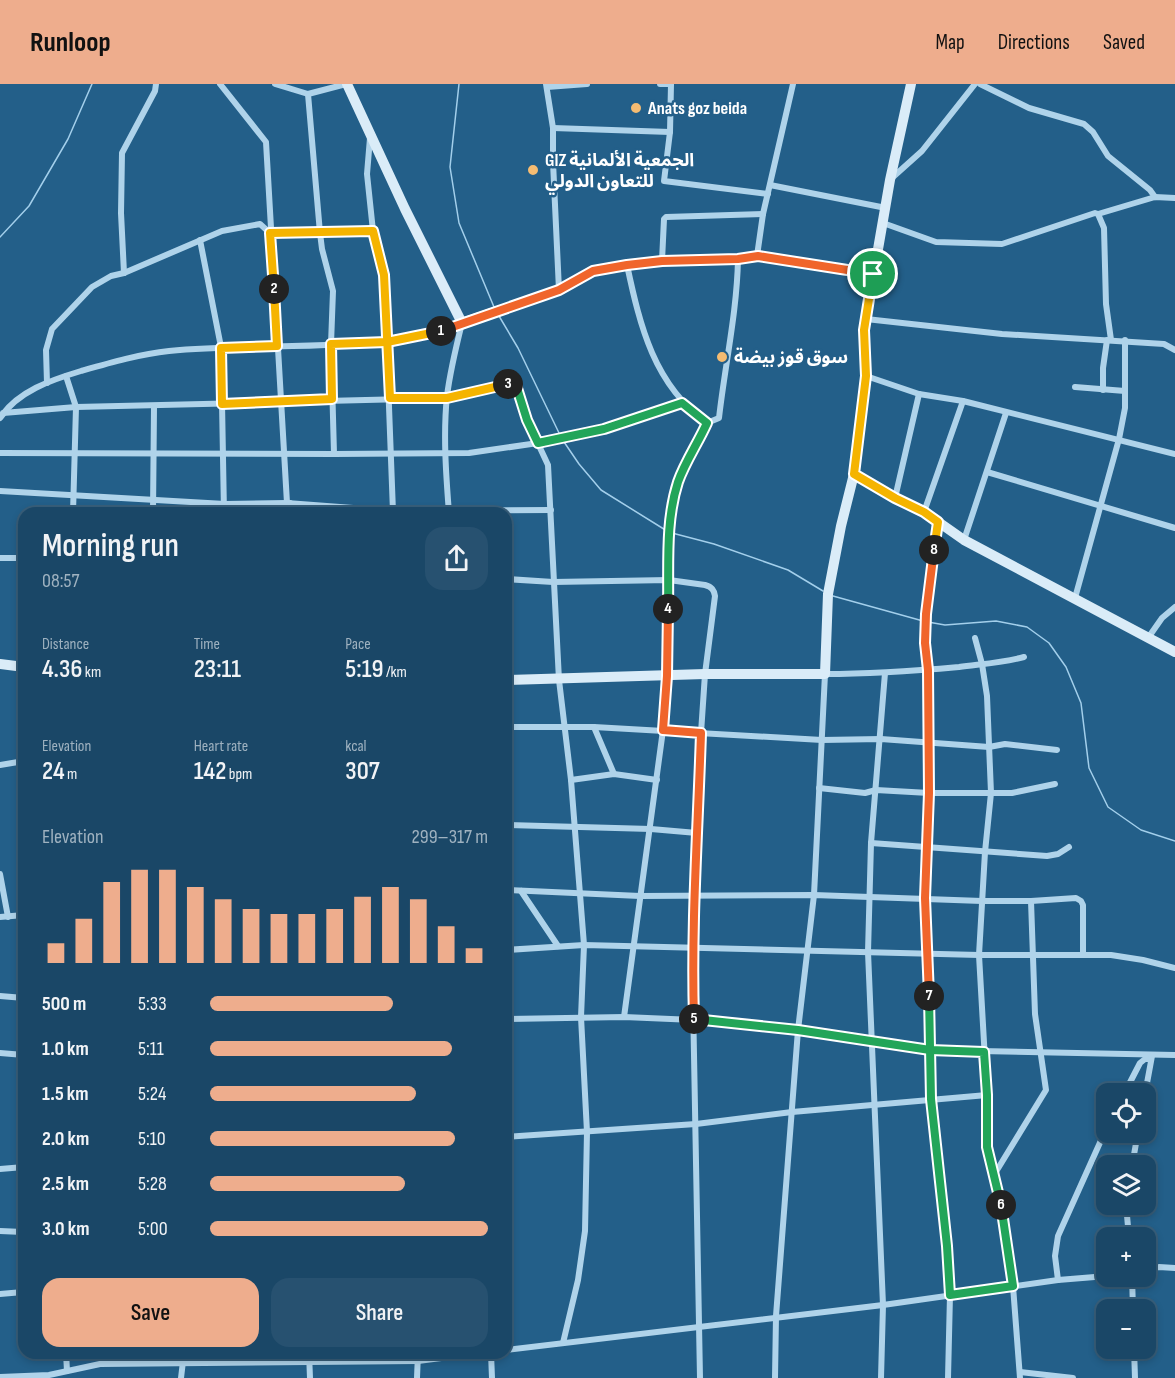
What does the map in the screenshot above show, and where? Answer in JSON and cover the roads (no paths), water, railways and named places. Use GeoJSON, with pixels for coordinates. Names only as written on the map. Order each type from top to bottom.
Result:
{"type":"FeatureCollection","features":[{"type":"Feature","properties":{"kind":"main road"},"geometry":{"type":"LineString","coordinates":[[346,84],[462,323],[559,290],[593,271],[627,265],[758,256],[873,274]]}},
{"type":"Feature","properties":{"kind":"main road"},"geometry":{"type":"LineString","coordinates":[[512,680],[705,674],[825,674],[828,594],[845,505],[854,474],[866,376],[864,330],[890,180],[911,84]]}},
{"type":"Feature","properties":{"kind":"main road"},"geometry":{"type":"LineString","coordinates":[[854,474],[924,512],[964,540],[1175,652]]}},
{"type":"Feature","properties":{"kind":"main road"},"geometry":{"type":"LineString","coordinates":[[0,664],[18,667]]}},
{"type":"Feature","properties":{"kind":"street"},"geometry":{"type":"LineString","coordinates":[[124,273],[121,213],[122,153],[155,91],[156,84]]}},
{"type":"Feature","properties":{"kind":"street"},"geometry":{"type":"LineString","coordinates":[[220,84],[258,135],[266,142],[277,346],[290,507]]}},
{"type":"Feature","properties":{"kind":"street"},"geometry":{"type":"LineString","coordinates":[[275,84],[308,94],[346,84]]}},
{"type":"Feature","properties":{"kind":"street"},"geometry":{"type":"LineString","coordinates":[[559,290],[552,162],[553,128],[547,86],[587,84]]}},
{"type":"Feature","properties":{"kind":"street"},"geometry":{"type":"LineString","coordinates":[[660,84],[671,84],[670,132],[664,181],[768,194]]}},
{"type":"Feature","properties":{"kind":"street"},"geometry":{"type":"LineString","coordinates":[[758,256],[763,214],[793,84]]}},
{"type":"Feature","properties":{"kind":"street"},"geometry":{"type":"LineString","coordinates":[[890,180],[922,151],[975,84]]}},
{"type":"Feature","properties":{"kind":"street"},"geometry":{"type":"LineString","coordinates":[[980,84],[1029,108],[1084,124],[1093,132],[1108,156],[1150,190],[1155,197]]}},
{"type":"Feature","properties":{"kind":"street"},"geometry":{"type":"LineString","coordinates":[[308,94],[322,249],[333,291],[331,344],[334,454]]}},
{"type":"Feature","properties":{"kind":"street"},"geometry":{"type":"LineString","coordinates":[[553,128],[670,132]]}},
{"type":"Feature","properties":{"kind":"street"},"geometry":{"type":"LineString","coordinates":[[370,136],[366,174],[373,231],[384,275],[393,507]]}},
{"type":"Feature","properties":{"kind":"street"},"geometry":{"type":"LineString","coordinates":[[770,185],[886,208]]}},
{"type":"Feature","properties":{"kind":"street"},"geometry":{"type":"LineString","coordinates":[[883,223],[936,242],[1002,244],[1095,213],[1155,197],[1175,198]]}},
{"type":"Feature","properties":{"kind":"street"},"geometry":{"type":"LineString","coordinates":[[662,261],[664,219],[669,215],[763,214]]}},
{"type":"Feature","properties":{"kind":"street"},"geometry":{"type":"LineString","coordinates":[[1098,214],[1104,228],[1109,340],[1103,368],[1103,390]]}},
{"type":"Feature","properties":{"kind":"street"},"geometry":{"type":"LineString","coordinates":[[47,383],[46,350],[52,329],[92,288],[111,276],[124,273],[222,231],[260,224],[270,233],[373,231]]}},
{"type":"Feature","properties":{"kind":"street"},"geometry":{"type":"LineString","coordinates":[[200,240],[221,348],[225,507]]}},
{"type":"Feature","properties":{"kind":"street"},"geometry":{"type":"LineString","coordinates":[[624,1017],[663,730],[667,676],[669,539],[675,492],[684,468],[707,423],[719,418],[738,259]]}},
{"type":"Feature","properties":{"kind":"street"},"geometry":{"type":"LineString","coordinates":[[627,265],[643,332],[662,372],[682,403],[707,423]]}},
{"type":"Feature","properties":{"kind":"street"},"geometry":{"type":"LineString","coordinates":[[866,319],[1002,334],[1175,344]]}},
{"type":"Feature","properties":{"kind":"street"},"geometry":{"type":"LineString","coordinates":[[2,416],[30,391],[47,383],[105,364],[167,351],[387,342],[434,333],[462,323]]}},
{"type":"Feature","properties":{"kind":"street"},"geometry":{"type":"LineString","coordinates":[[449,507],[446,453],[447,398],[454,353],[462,323]]}},
{"type":"Feature","properties":{"kind":"street"},"geometry":{"type":"LineString","coordinates":[[1075,598],[1119,439],[1125,408],[1125,340]]}},
{"type":"Feature","properties":{"kind":"street"},"geometry":{"type":"LineString","coordinates":[[1164,344],[1175,350]]}},
{"type":"Feature","properties":{"kind":"street"},"geometry":{"type":"LineString","coordinates":[[66,376],[76,407],[73,507]]}},
{"type":"Feature","properties":{"kind":"street"},"geometry":{"type":"LineString","coordinates":[[866,376],[919,394],[963,401],[1175,454]]}},
{"type":"Feature","properties":{"kind":"street"},"geometry":{"type":"LineString","coordinates":[[2,416],[76,407],[154,407],[332,399],[447,398],[511,384],[516,385],[527,420],[548,465],[559,680],[571,780],[584,945],[581,1017],[587,1132],[585,1231],[578,1280],[563,1343]]}},
{"type":"Feature","properties":{"kind":"street"},"geometry":{"type":"LineString","coordinates":[[1075,387],[1125,391]]}},
{"type":"Feature","properties":{"kind":"street"},"geometry":{"type":"LineString","coordinates":[[895,498],[919,394]]}},
{"type":"Feature","properties":{"kind":"street"},"geometry":{"type":"LineString","coordinates":[[924,512],[963,401]]}},
{"type":"Feature","properties":{"kind":"street"},"geometry":{"type":"LineString","coordinates":[[0,453],[334,454],[494,450],[604,429],[682,403]]}},
{"type":"Feature","properties":{"kind":"street"},"geometry":{"type":"LineString","coordinates":[[153,507],[154,407]]}},
{"type":"Feature","properties":{"kind":"street"},"geometry":{"type":"LineString","coordinates":[[964,540],[1006,413]]}},
{"type":"Feature","properties":{"kind":"street"},"geometry":{"type":"LineString","coordinates":[[987,471],[1175,528]]}},
{"type":"Feature","properties":{"kind":"street"},"geometry":{"type":"LineString","coordinates":[[0,492],[225,504],[289,503],[335,507]]}},
{"type":"Feature","properties":{"kind":"street"},"geometry":{"type":"LineString","coordinates":[[512,511],[551,510]]}},
{"type":"Feature","properties":{"kind":"street"},"geometry":{"type":"LineString","coordinates":[[938,522],[926,614],[929,793],[925,898],[931,1099],[950,1295],[948,1378]]}},
{"type":"Feature","properties":{"kind":"street"},"geometry":{"type":"LineString","coordinates":[[0,558],[18,558]]}},
{"type":"Feature","properties":{"kind":"street"},"geometry":{"type":"LineString","coordinates":[[512,579],[553,582],[669,580],[705,585],[714,591],[714,615],[705,674],[701,733],[692,946],[700,1378]]}},
{"type":"Feature","properties":{"kind":"street"},"geometry":{"type":"LineString","coordinates":[[1148,638],[1162,618],[1175,607]]}},
{"type":"Feature","properties":{"kind":"street"},"geometry":{"type":"LineString","coordinates":[[975,638],[987,696],[991,793],[978,955],[987,1095],[987,1147],[999,1192],[1013,1286],[1020,1375],[1073,1378]]}},
{"type":"Feature","properties":{"kind":"street"},"geometry":{"type":"LineString","coordinates":[[775,1378],[776,1316],[798,1030],[814,895],[825,674],[928,670],[1006,662],[1024,657]]}},
{"type":"Feature","properties":{"kind":"street"},"geometry":{"type":"LineString","coordinates":[[881,1378],[883,1305],[868,952],[868,897],[885,673]]}},
{"type":"Feature","properties":{"kind":"street"},"geometry":{"type":"LineString","coordinates":[[512,727],[594,727],[822,740],[881,739],[989,747],[1005,744],[1057,750]]}},
{"type":"Feature","properties":{"kind":"street"},"geometry":{"type":"LineString","coordinates":[[594,727],[614,774]]}},
{"type":"Feature","properties":{"kind":"street"},"geometry":{"type":"LineString","coordinates":[[0,765],[18,762]]}},
{"type":"Feature","properties":{"kind":"street"},"geometry":{"type":"LineString","coordinates":[[571,780],[614,774],[657,780]]}},
{"type":"Feature","properties":{"kind":"street"},"geometry":{"type":"LineString","coordinates":[[819,788],[865,793],[876,790],[929,793],[1012,793],[1055,784]]}},
{"type":"Feature","properties":{"kind":"street"},"geometry":{"type":"LineString","coordinates":[[512,825],[651,829],[697,833]]}},
{"type":"Feature","properties":{"kind":"street"},"geometry":{"type":"LineString","coordinates":[[871,843],[1047,856],[1058,854],[1069,847]]}},
{"type":"Feature","properties":{"kind":"street"},"geometry":{"type":"LineString","coordinates":[[0,874],[8,917]]}},
{"type":"Feature","properties":{"kind":"street"},"geometry":{"type":"LineString","coordinates":[[512,890],[640,896],[814,895],[982,901],[1069,898],[1081,901],[1083,905],[1083,955]]}},
{"type":"Feature","properties":{"kind":"street"},"geometry":{"type":"LineString","coordinates":[[521,891],[558,946]]}},
{"type":"Feature","properties":{"kind":"street"},"geometry":{"type":"LineString","coordinates":[[994,1175],[1045,1094],[1046,1084],[1034,1007],[1031,901]]}},
{"type":"Feature","properties":{"kind":"street"},"geometry":{"type":"LineString","coordinates":[[0,917],[18,916]]}},
{"type":"Feature","properties":{"kind":"street"},"geometry":{"type":"LineString","coordinates":[[512,950],[584,945],[692,946],[928,954],[1083,955],[1127,957],[1175,968]]}},
{"type":"Feature","properties":{"kind":"street"},"geometry":{"type":"LineString","coordinates":[[0,996],[18,998]]}},
{"type":"Feature","properties":{"kind":"street"},"geometry":{"type":"LineString","coordinates":[[512,1019],[624,1017],[694,1020],[798,1030],[930,1050],[1152,1058]]}},
{"type":"Feature","properties":{"kind":"street"},"geometry":{"type":"LineString","coordinates":[[0,1053],[18,1054]]}},
{"type":"Feature","properties":{"kind":"street"},"geometry":{"type":"LineString","coordinates":[[1130,1083],[1140,1063],[1145,1059],[1175,1056]]}},
{"type":"Feature","properties":{"kind":"street"},"geometry":{"type":"LineString","coordinates":[[1147,1083],[1152,1058]]}},
{"type":"Feature","properties":{"kind":"street"},"geometry":{"type":"LineString","coordinates":[[512,1137],[696,1124],[792,1112],[987,1095]]}},
{"type":"Feature","properties":{"kind":"street"},"geometry":{"type":"LineString","coordinates":[[1058,1280],[1056,1246],[1058,1236],[1100,1143]]}},
{"type":"Feature","properties":{"kind":"street"},"geometry":{"type":"LineString","coordinates":[[0,1169],[18,1168]]}},
{"type":"Feature","properties":{"kind":"street"},"geometry":{"type":"LineString","coordinates":[[0,1231],[18,1232]]}},
{"type":"Feature","properties":{"kind":"street"},"geometry":{"type":"LineString","coordinates":[[1156,1268],[1175,1268]]}},
{"type":"Feature","properties":{"kind":"street"},"geometry":{"type":"LineString","coordinates":[[512,1349],[1096,1277]]}},
{"type":"Feature","properties":{"kind":"street"},"geometry":{"type":"LineString","coordinates":[[0,1294],[18,1292]]}},
{"type":"Feature","properties":{"kind":"street"},"geometry":{"type":"LineString","coordinates":[[66,1359],[67,1371]]}},
{"type":"Feature","properties":{"kind":"street"},"geometry":{"type":"LineString","coordinates":[[181,1378],[183,1359]]}},
{"type":"Feature","properties":{"kind":"street"},"geometry":{"type":"LineString","coordinates":[[0,1377],[39,1376],[100,1364],[434,1359]]}},
{"type":"Feature","properties":{"kind":"street"},"geometry":{"type":"LineString","coordinates":[[491,1359],[492,1378]]}},
{"type":"Feature","properties":{"kind":"street"},"geometry":{"type":"LineString","coordinates":[[1134,1359],[1135,1378]]}},
{"type":"Feature","properties":{"kind":"street"},"geometry":{"type":"LineString","coordinates":[[417,1378],[418,1361]]}},
{"type":"Feature","properties":{"kind":"street"},"geometry":{"type":"LineString","coordinates":[[309,1362],[310,1378]]}},
{"type":"Feature","properties":{"kind":"waterway"},"geometry":{"type":"LineString","coordinates":[[0,237],[29,206],[68,139],[92,84]]}},
{"type":"Feature","properties":{"kind":"waterway"},"geometry":{"type":"LineString","coordinates":[[459,84],[450,167],[459,223],[494,307]]}},
{"type":"Feature","properties":{"kind":"waterway"},"geometry":{"type":"LineString","coordinates":[[499,316],[518,348],[560,435]]}},
{"type":"Feature","properties":{"kind":"waterway"},"geometry":{"type":"LineString","coordinates":[[562,439],[601,490],[667,531]]}},
{"type":"Feature","properties":{"kind":"waterway"},"geometry":{"type":"LineString","coordinates":[[672,533],[714,544],[788,570],[823,591]]}},
{"type":"Feature","properties":{"kind":"waterway"},"geometry":{"type":"LineString","coordinates":[[833,596],[923,621]]}},
{"type":"Feature","properties":{"kind":"waterway"},"geometry":{"type":"LineString","coordinates":[[928,622],[945,625],[996,621],[1027,627],[1049,643],[1066,667],[1081,703],[1089,768],[1108,807],[1141,830],[1175,841]]}},
{"type":"Feature","properties":{"kind":"place","name":"Anats goz beida"},"geometry":{"type":"Point","coordinates":[636,108]}},
{"type":"Feature","properties":{"kind":"place","name":"GIZ الجمعية الألمانية للتعاون الدولي"},"geometry":{"type":"Point","coordinates":[533,170]}},
{"type":"Feature","properties":{"kind":"place","name":"سوق قوز بيضة"},"geometry":{"type":"Point","coordinates":[722,357]}}]}
